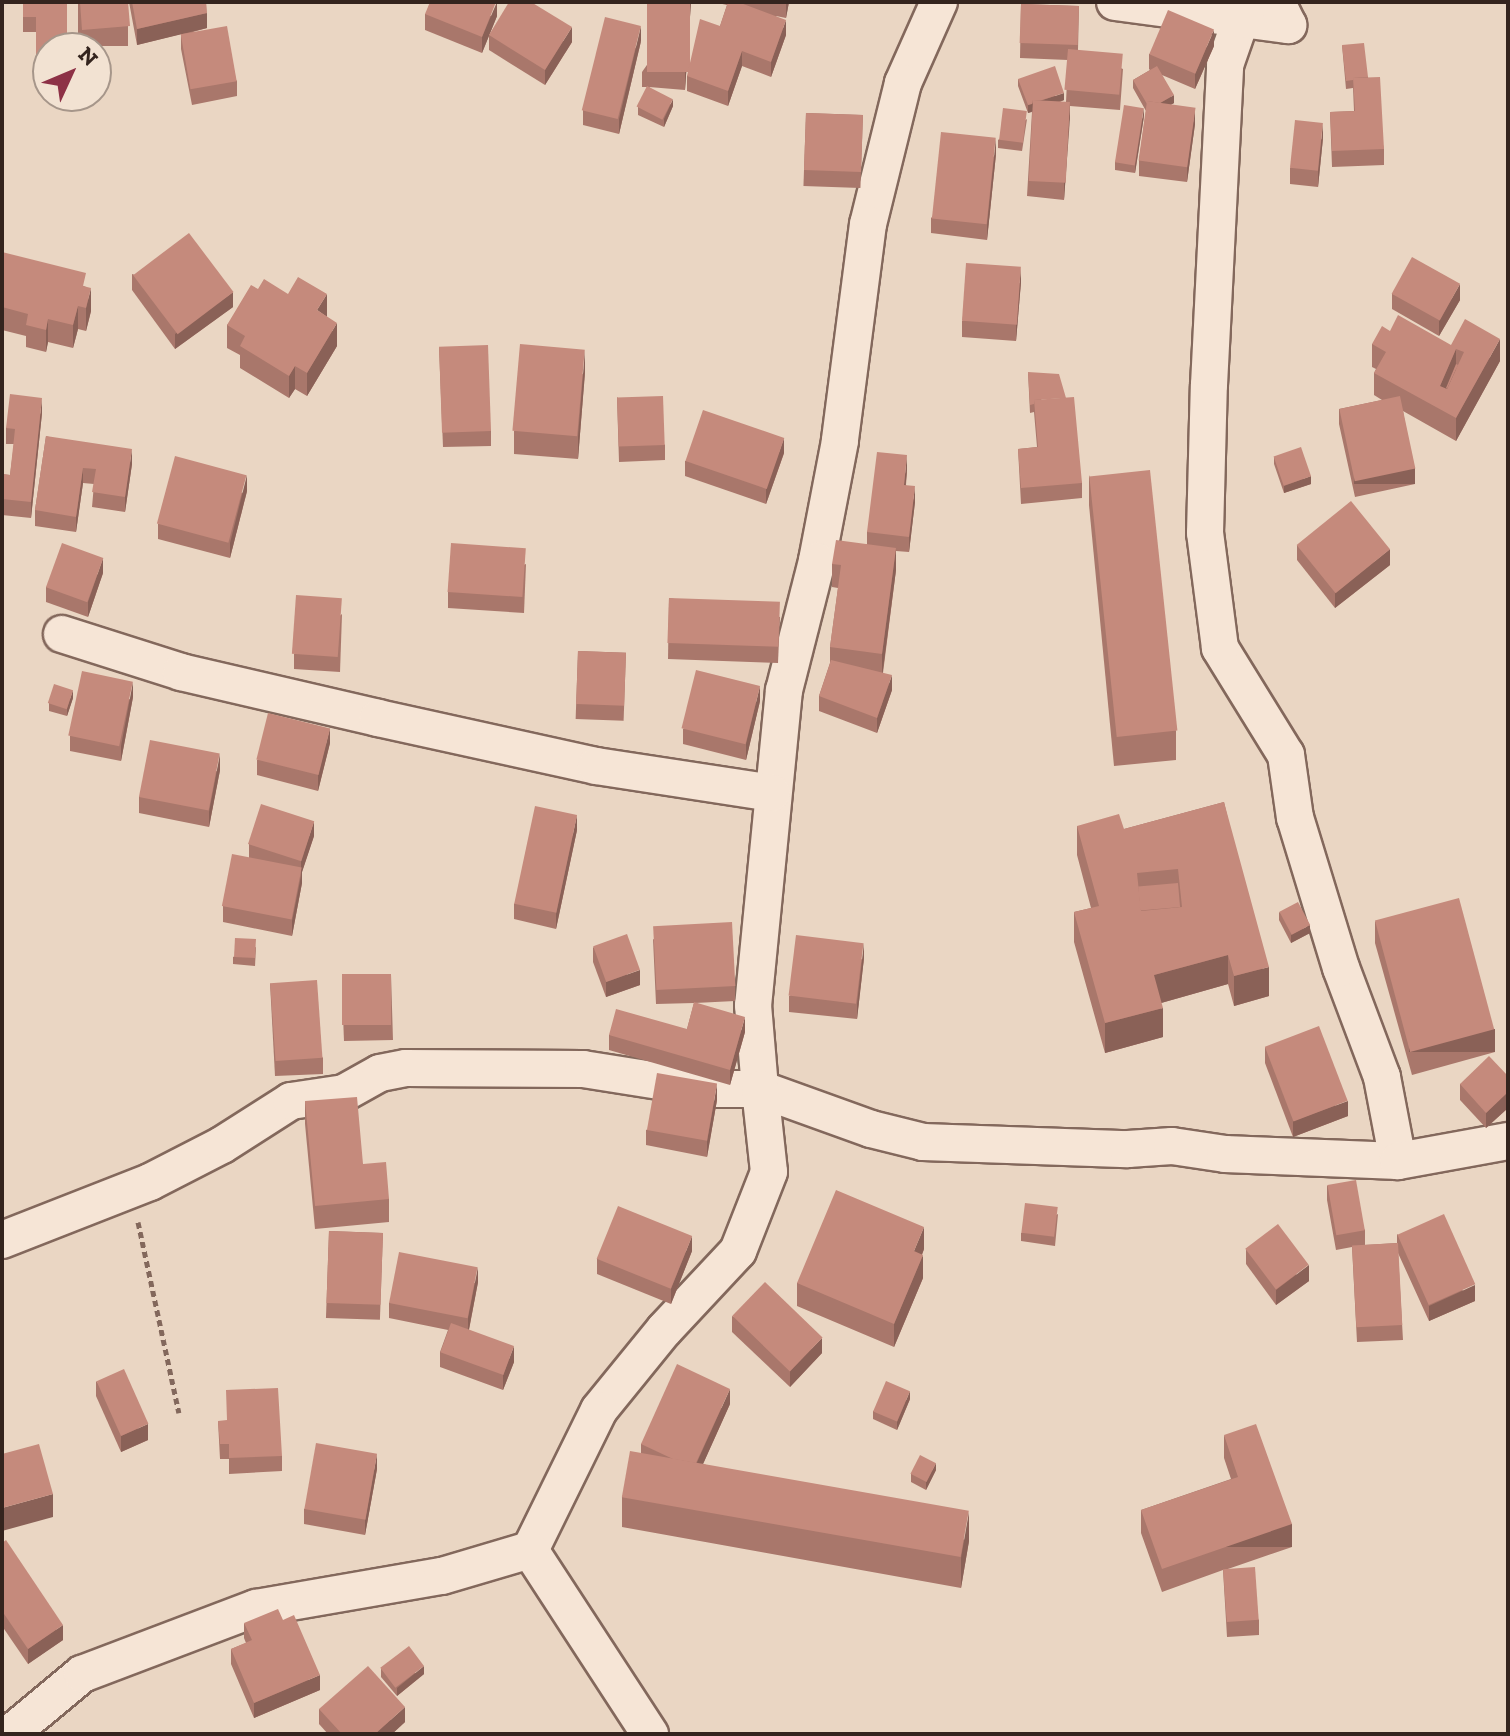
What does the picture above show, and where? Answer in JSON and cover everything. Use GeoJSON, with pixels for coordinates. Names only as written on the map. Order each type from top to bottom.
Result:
{"type":"FeatureCollection","features":[{"type":"Feature","properties":{"kind":"street"},"geometry":{"type":"LineString","coordinates":[[10,1734],[82,1674],[256,1608],[442,1576],[530,1550],[599,1410],[664,1330],[738,1251],[769,1172],[753,1005],[784,690],[817,561],[840,441],[868,224],[903,83],[939,2]]}},
{"type":"Feature","properties":{"kind":"street"},"geometry":{"type":"LineString","coordinates":[[1115,2],[1279,10]]}},
{"type":"Feature","properties":{"kind":"street"},"geometry":{"type":"LineString","coordinates":[[1247,2],[1225,65],[1209,385],[1206,548],[1220,648],[1286,755],[1295,818],[1341,968],[1382,1077],[1398,1161]]}},
{"type":"Feature","properties":{"kind":"street"},"geometry":{"type":"LineString","coordinates":[[62,634],[181,672],[378,718],[596,766],[772,793]]}},
{"type":"Feature","properties":{"kind":"street"},"geometry":{"type":"LineString","coordinates":[[2,1240],[131,1190],[222,1145],[291,1101],[344,1093],[380,1073],[406,1068],[583,1069],[709,1089],[760,1089],[871,1129],[923,1142],[1128,1149],[1172,1146],[1225,1154],[1398,1161],[1508,1141]]}},
{"type":"Feature","properties":{"kind":"street"},"geometry":{"type":"LineString","coordinates":[[530,1550],[650,1734]]}},
{"type":"Feature","properties":{"kind":"path"},"geometry":{"type":"LineString","coordinates":[[131,1190],[179,1413]]}},
{"type":"Feature","properties":{"kind":"building"},"geometry":{"type":"Polygon","coordinates":[[[23,2],[67,2],[67,32],[36,32],[36,17],[23,17],[23,2]]]}},
{"type":"Feature","properties":{"kind":"building"},"geometry":{"type":"Polygon","coordinates":[[[80,2],[128,2],[130,26],[82,30],[80,2]]]}},
{"type":"Feature","properties":{"kind":"building"},"geometry":{"type":"Polygon","coordinates":[[[132,2],[206,2],[207,13],[137,29],[132,2]]]}},
{"type":"Feature","properties":{"kind":"building"},"geometry":{"type":"Polygon","coordinates":[[[430,2],[496,2],[482,37],[425,14],[430,2]]]}},
{"type":"Feature","properties":{"kind":"building"},"geometry":{"type":"Polygon","coordinates":[[[509,2],[531,2],[572,27],[545,70],[489,35],[509,2]]]}},
{"type":"Feature","properties":{"kind":"building"},"geometry":{"type":"Polygon","coordinates":[[[647,2],[690,2],[690,72],[647,72],[647,2]]]}},
{"type":"Feature","properties":{"kind":"building"},"geometry":{"type":"Polygon","coordinates":[[[728,2],[738,2],[786,20],[771,62],[742,51],[728,91],[687,76],[700,19],[720,26],[728,2]]]}},
{"type":"Feature","properties":{"kind":"building"},"geometry":{"type":"Polygon","coordinates":[[[1021,4],[1079,6],[1078,45],[1020,43],[1021,4]]]}},
{"type":"Feature","properties":{"kind":"building"},"geometry":{"type":"Polygon","coordinates":[[[1168,10],[1214,30],[1195,74],[1149,54],[1168,10]]]}},
{"type":"Feature","properties":{"kind":"building"},"geometry":{"type":"Polygon","coordinates":[[[605,17],[641,26],[618,119],[582,110],[605,17]]]}},
{"type":"Feature","properties":{"kind":"building"},"geometry":{"type":"Polygon","coordinates":[[[227,26],[237,81],[190,89],[181,34],[227,26]]]}},
{"type":"Feature","properties":{"kind":"building"},"geometry":{"type":"Polygon","coordinates":[[[1364,43],[1368,77],[1346,81],[1342,45],[1364,43]]]}},
{"type":"Feature","properties":{"kind":"building"},"geometry":{"type":"Polygon","coordinates":[[[1068,49],[1123,54],[1119,95],[1064,90],[1068,49]]]}},
{"type":"Feature","properties":{"kind":"building"},"geometry":{"type":"Polygon","coordinates":[[[1055,66],[1064,93],[1033,100],[1028,105],[1018,79],[1055,66]]]}},
{"type":"Feature","properties":{"kind":"building"},"geometry":{"type":"Polygon","coordinates":[[[1157,66],[1174,95],[1160,103],[1147,101],[1147,104],[1133,80],[1157,66]]]}},
{"type":"Feature","properties":{"kind":"building"},"geometry":{"type":"Polygon","coordinates":[[[1380,77],[1384,149],[1332,151],[1330,112],[1355,111],[1353,78],[1380,77]]]}},
{"type":"Feature","properties":{"kind":"building"},"geometry":{"type":"Polygon","coordinates":[[[647,86],[673,99],[662,120],[637,106],[647,86]]]}},
{"type":"Feature","properties":{"kind":"building"},"geometry":{"type":"Polygon","coordinates":[[[1033,100],[1070,102],[1066,183],[1029,181],[1033,100]]]}},
{"type":"Feature","properties":{"kind":"building"},"geometry":{"type":"Polygon","coordinates":[[[1147,101],[1196,108],[1187,167],[1139,160],[1147,101]]]}},
{"type":"Feature","properties":{"kind":"building"},"geometry":{"type":"Polygon","coordinates":[[[1124,105],[1144,108],[1135,165],[1115,162],[1124,105]]]}},
{"type":"Feature","properties":{"kind":"building"},"geometry":{"type":"Polygon","coordinates":[[[1003,108],[1027,111],[1023,143],[999,140],[1003,108]]]}},
{"type":"Feature","properties":{"kind":"building"},"geometry":{"type":"Polygon","coordinates":[[[806,113],[863,115],[861,172],[804,170],[806,113]]]}},
{"type":"Feature","properties":{"kind":"building"},"geometry":{"type":"Polygon","coordinates":[[[1295,120],[1323,123],[1318,171],[1290,168],[1295,120]]]}},
{"type":"Feature","properties":{"kind":"building"},"geometry":{"type":"Polygon","coordinates":[[[941,132],[996,138],[987,224],[932,219],[941,132]]]}},
{"type":"Feature","properties":{"kind":"building"},"geometry":{"type":"Polygon","coordinates":[[[189,233],[234,292],[178,334],[133,275],[189,233]]]}},
{"type":"Feature","properties":{"kind":"building"},"geometry":{"type":"Polygon","coordinates":[[[2,252],[86,273],[83,286],[91,288],[86,308],[78,306],[73,325],[48,319],[46,330],[26,325],[28,314],[2,307],[2,252]]]}},
{"type":"Feature","properties":{"kind":"building"},"geometry":{"type":"Polygon","coordinates":[[[1412,257],[1460,284],[1440,320],[1392,294],[1412,257]]]}},
{"type":"Feature","properties":{"kind":"building"},"geometry":{"type":"Polygon","coordinates":[[[966,263],[1021,267],[1017,325],[962,321],[966,263]]]}},
{"type":"Feature","properties":{"kind":"building"},"geometry":{"type":"Polygon","coordinates":[[[298,277],[327,294],[317,310],[337,323],[307,373],[295,366],[289,376],[240,346],[245,336],[227,325],[251,285],[258,289],[264,279],[288,294],[298,277]]]}},
{"type":"Feature","properties":{"kind":"building"},"geometry":{"type":"Polygon","coordinates":[[[1398,315],[1451,345],[1465,319],[1500,339],[1456,418],[1374,373],[1386,352],[1372,344],[1382,326],[1390,331],[1398,315]],[[1456,349],[1440,386],[1447,389],[1464,352],[1456,349]]]}},
{"type":"Feature","properties":{"kind":"building"},"geometry":{"type":"Polygon","coordinates":[[[520,344],[585,350],[577,436],[512,431],[520,344]]]}},
{"type":"Feature","properties":{"kind":"building"},"geometry":{"type":"Polygon","coordinates":[[[488,345],[491,431],[442,433],[439,347],[488,345]]]}},
{"type":"Feature","properties":{"kind":"building"},"geometry":{"type":"Polygon","coordinates":[[[1458,365],[1447,389],[1446,388],[1458,365]]]}},
{"type":"Feature","properties":{"kind":"building"},"geometry":{"type":"Polygon","coordinates":[[[1028,372],[1059,374],[1066,398],[1034,400],[1034,404],[1030,405],[1028,372]]]}},
{"type":"Feature","properties":{"kind":"building"},"geometry":{"type":"Polygon","coordinates":[[[10,394],[42,398],[31,502],[2,499],[2,474],[10,475],[15,429],[6,428],[10,394]]]}},
{"type":"Feature","properties":{"kind":"building"},"geometry":{"type":"Polygon","coordinates":[[[663,396],[665,445],[619,447],[617,398],[663,396]]]}},
{"type":"Feature","properties":{"kind":"building"},"geometry":{"type":"Polygon","coordinates":[[[1400,396],[1415,468],[1355,481],[1339,409],[1400,396]]]}},
{"type":"Feature","properties":{"kind":"building"},"geometry":{"type":"Polygon","coordinates":[[[1074,397],[1082,483],[1021,488],[1018,449],[1038,447],[1034,400],[1074,397]]]}},
{"type":"Feature","properties":{"kind":"building"},"geometry":{"type":"Polygon","coordinates":[[[703,410],[784,438],[767,489],[685,461],[703,410]]]}},
{"type":"Feature","properties":{"kind":"building"},"geometry":{"type":"Polygon","coordinates":[[[46,436],[132,449],[125,497],[92,492],[96,469],[83,468],[76,517],[35,510],[46,436]]]}},
{"type":"Feature","properties":{"kind":"building"},"geometry":{"type":"Polygon","coordinates":[[[1301,447],[1311,476],[1284,486],[1274,456],[1301,447]]]}},
{"type":"Feature","properties":{"kind":"building"},"geometry":{"type":"Polygon","coordinates":[[[877,452],[907,455],[904,485],[915,486],[909,537],[867,532],[877,452]]]}},
{"type":"Feature","properties":{"kind":"building"},"geometry":{"type":"Polygon","coordinates":[[[175,456],[246,475],[228,543],[157,524],[175,456]]]}},
{"type":"Feature","properties":{"kind":"building"},"geometry":{"type":"Polygon","coordinates":[[[1150,470],[1177,731],[1117,737],[1089,476],[1150,470]]]}},
{"type":"Feature","properties":{"kind":"building"},"geometry":{"type":"Polygon","coordinates":[[[1351,501],[1390,549],[1336,593],[1297,545],[1351,501]]]}},
{"type":"Feature","properties":{"kind":"building"},"geometry":{"type":"Polygon","coordinates":[[[836,540],[896,548],[882,654],[830,647],[841,565],[832,564],[836,540]]]}},
{"type":"Feature","properties":{"kind":"building"},"geometry":{"type":"Polygon","coordinates":[[[62,543],[103,558],[87,602],[46,587],[62,543]]]}},
{"type":"Feature","properties":{"kind":"building"},"geometry":{"type":"Polygon","coordinates":[[[451,543],[526,548],[522,597],[448,592],[451,543]]]}},
{"type":"Feature","properties":{"kind":"building"},"geometry":{"type":"Polygon","coordinates":[[[296,595],[342,598],[338,657],[292,654],[296,595]]]}},
{"type":"Feature","properties":{"kind":"building"},"geometry":{"type":"Polygon","coordinates":[[[669,598],[780,602],[778,647],[667,643],[669,598]]]}},
{"type":"Feature","properties":{"kind":"building"},"geometry":{"type":"Polygon","coordinates":[[[578,651],[626,653],[624,706],[576,704],[578,651]]]}},
{"type":"Feature","properties":{"kind":"building"},"geometry":{"type":"Polygon","coordinates":[[[831,660],[892,675],[877,718],[819,696],[831,660]]]}},
{"type":"Feature","properties":{"kind":"building"},"geometry":{"type":"Polygon","coordinates":[[[696,670],[760,686],[746,744],[681,728],[696,670]]]}},
{"type":"Feature","properties":{"kind":"building"},"geometry":{"type":"Polygon","coordinates":[[[82,671],[133,682],[119,746],[68,736],[82,671]]]}},
{"type":"Feature","properties":{"kind":"building"},"geometry":{"type":"Polygon","coordinates":[[[54,684],[73,690],[67,709],[48,703],[54,684]]]}},
{"type":"Feature","properties":{"kind":"building"},"geometry":{"type":"Polygon","coordinates":[[[268,713],[330,728],[318,775],[256,760],[268,713]]]}},
{"type":"Feature","properties":{"kind":"building"},"geometry":{"type":"Polygon","coordinates":[[[150,740],[220,754],[209,810],[139,797],[150,740]]]}},
{"type":"Feature","properties":{"kind":"building"},"geometry":{"type":"Polygon","coordinates":[[[1224,802],[1269,967],[1234,976],[1228,955],[1154,975],[1163,1008],[1105,1023],[1074,912],[1099,906],[1077,826],[1119,814],[1124,829],[1224,802]],[[1178,869],[1137,873],[1141,911],[1182,907],[1178,869]]]}},
{"type":"Feature","properties":{"kind":"building"},"geometry":{"type":"Polygon","coordinates":[[[261,804],[314,821],[301,861],[248,844],[261,804]]]}},
{"type":"Feature","properties":{"kind":"building"},"geometry":{"type":"Polygon","coordinates":[[[535,806],[577,815],[556,913],[514,904],[535,806]]]}},
{"type":"Feature","properties":{"kind":"building"},"geometry":{"type":"Polygon","coordinates":[[[232,854],[302,868],[292,920],[222,906],[232,854]]]}},
{"type":"Feature","properties":{"kind":"building"},"geometry":{"type":"Polygon","coordinates":[[[1178,883],[1180,907],[1140,910],[1138,886],[1178,883]]]}},
{"type":"Feature","properties":{"kind":"building"},"geometry":{"type":"Polygon","coordinates":[[[1459,898],[1494,1029],[1410,1052],[1375,921],[1459,898]]]}},
{"type":"Feature","properties":{"kind":"building"},"geometry":{"type":"Polygon","coordinates":[[[1298,902],[1310,925],[1292,935],[1279,912],[1298,902]]]}},
{"type":"Feature","properties":{"kind":"building"},"geometry":{"type":"Polygon","coordinates":[[[732,922],[735,986],[656,990],[653,926],[732,922]]]}},
{"type":"Feature","properties":{"kind":"building"},"geometry":{"type":"Polygon","coordinates":[[[627,934],[640,970],[606,982],[593,946],[627,934]]]}},
{"type":"Feature","properties":{"kind":"building"},"geometry":{"type":"Polygon","coordinates":[[[796,935],[863,943],[856,1004],[789,996],[796,935]]]}},
{"type":"Feature","properties":{"kind":"building"},"geometry":{"type":"Polygon","coordinates":[[[235,938],[256,939],[255,958],[234,957],[235,938]]]}},
{"type":"Feature","properties":{"kind":"building"},"geometry":{"type":"Polygon","coordinates":[[[342,974],[391,974],[391,1025],[342,1025],[342,974]]]}},
{"type":"Feature","properties":{"kind":"building"},"geometry":{"type":"Polygon","coordinates":[[[317,980],[322,1058],[276,1061],[270,983],[317,980]]]}},
{"type":"Feature","properties":{"kind":"building"},"geometry":{"type":"Polygon","coordinates":[[[694,1002],[745,1017],[730,1070],[609,1035],[616,1009],[687,1029],[694,1002]]]}},
{"type":"Feature","properties":{"kind":"building"},"geometry":{"type":"Polygon","coordinates":[[[1319,1026],[1348,1101],[1294,1121],[1265,1047],[1319,1026]]]}},
{"type":"Feature","properties":{"kind":"building"},"geometry":{"type":"Polygon","coordinates":[[[1489,1056],[1508,1076],[1508,1092],[1486,1113],[1460,1084],[1489,1056]]]}},
{"type":"Feature","properties":{"kind":"building"},"geometry":{"type":"Polygon","coordinates":[[[657,1073],[717,1084],[707,1141],[647,1130],[657,1073]]]}},
{"type":"Feature","properties":{"kind":"building"},"geometry":{"type":"Polygon","coordinates":[[[357,1097],[363,1164],[386,1162],[389,1199],[315,1206],[305,1101],[357,1097]]]}},
{"type":"Feature","properties":{"kind":"building"},"geometry":{"type":"Polygon","coordinates":[[[1356,1180],[1365,1230],[1336,1235],[1327,1185],[1356,1180]]]}},
{"type":"Feature","properties":{"kind":"building"},"geometry":{"type":"Polygon","coordinates":[[[836,1190],[924,1227],[914,1251],[923,1255],[894,1324],[797,1283],[836,1190]]]}},
{"type":"Feature","properties":{"kind":"building"},"geometry":{"type":"Polygon","coordinates":[[[1025,1203],[1058,1207],[1054,1237],[1021,1233],[1025,1203]]]}},
{"type":"Feature","properties":{"kind":"building"},"geometry":{"type":"Polygon","coordinates":[[[618,1206],[692,1236],[671,1289],[597,1259],[618,1206]]]}},
{"type":"Feature","properties":{"kind":"building"},"geometry":{"type":"Polygon","coordinates":[[[1444,1214],[1475,1284],[1429,1305],[1397,1235],[1444,1214]]]}},
{"type":"Feature","properties":{"kind":"building"},"geometry":{"type":"Polygon","coordinates":[[[1278,1224],[1309,1265],[1276,1289],[1245,1249],[1278,1224]]]}},
{"type":"Feature","properties":{"kind":"building"},"geometry":{"type":"Polygon","coordinates":[[[329,1231],[383,1233],[380,1305],[326,1303],[329,1231]]]}},
{"type":"Feature","properties":{"kind":"building"},"geometry":{"type":"Polygon","coordinates":[[[1398,1243],[1402,1325],[1356,1327],[1352,1245],[1398,1243]]]}},
{"type":"Feature","properties":{"kind":"building"},"geometry":{"type":"Polygon","coordinates":[[[399,1252],[478,1267],[468,1318],[389,1303],[399,1252]]]}},
{"type":"Feature","properties":{"kind":"building"},"geometry":{"type":"Polygon","coordinates":[[[765,1282],[823,1338],[790,1371],[732,1316],[765,1282]]]}},
{"type":"Feature","properties":{"kind":"building"},"geometry":{"type":"Polygon","coordinates":[[[451,1323],[514,1346],[503,1375],[440,1352],[451,1323]]]}},
{"type":"Feature","properties":{"kind":"building"},"geometry":{"type":"Polygon","coordinates":[[[677,1364],[730,1389],[696,1463],[673,1459],[641,1444],[677,1364]]]}},
{"type":"Feature","properties":{"kind":"building"},"geometry":{"type":"Polygon","coordinates":[[[124,1369],[148,1424],[121,1436],[97,1381],[124,1369]]]}},
{"type":"Feature","properties":{"kind":"building"},"geometry":{"type":"Polygon","coordinates":[[[886,1381],[910,1391],[897,1422],[873,1411],[886,1381]]]}},
{"type":"Feature","properties":{"kind":"building"},"geometry":{"type":"Polygon","coordinates":[[[278,1388],[282,1456],[229,1458],[229,1444],[220,1444],[218,1421],[227,1420],[226,1390],[278,1388]]]}},
{"type":"Feature","properties":{"kind":"building"},"geometry":{"type":"Polygon","coordinates":[[[1256,1424],[1292,1524],[1162,1569],[1141,1510],[1238,1477],[1224,1435],[1256,1424]]]}},
{"type":"Feature","properties":{"kind":"building"},"geometry":{"type":"Polygon","coordinates":[[[316,1443],[377,1454],[365,1520],[304,1509],[316,1443]]]}},
{"type":"Feature","properties":{"kind":"building"},"geometry":{"type":"Polygon","coordinates":[[[39,1444],[53,1494],[2,1508],[2,1454],[39,1444]]]}},
{"type":"Feature","properties":{"kind":"building"},"geometry":{"type":"Polygon","coordinates":[[[630,1451],[969,1511],[961,1557],[622,1497],[630,1451]]]}},
{"type":"Feature","properties":{"kind":"building"},"geometry":{"type":"Polygon","coordinates":[[[920,1455],[936,1463],[927,1482],[910,1474],[920,1455]]]}},
{"type":"Feature","properties":{"kind":"building"},"geometry":{"type":"Polygon","coordinates":[[[6,1540],[63,1625],[28,1649],[2,1611],[2,1543],[6,1540]]]}},
{"type":"Feature","properties":{"kind":"building"},"geometry":{"type":"Polygon","coordinates":[[[1255,1567],[1259,1620],[1227,1622],[1223,1569],[1255,1567]]]}},
{"type":"Feature","properties":{"kind":"building"},"geometry":{"type":"Polygon","coordinates":[[[278,1609],[283,1620],[294,1615],[320,1675],[254,1703],[231,1649],[252,1640],[244,1623],[278,1609]]]}},
{"type":"Feature","properties":{"kind":"building"},"geometry":{"type":"Polygon","coordinates":[[[409,1646],[424,1666],[395,1688],[380,1668],[409,1646]]]}},
{"type":"Feature","properties":{"kind":"building"},"geometry":{"type":"Polygon","coordinates":[[[368,1666],[405,1707],[375,1734],[342,1734],[319,1709],[368,1666]]]}}]}
